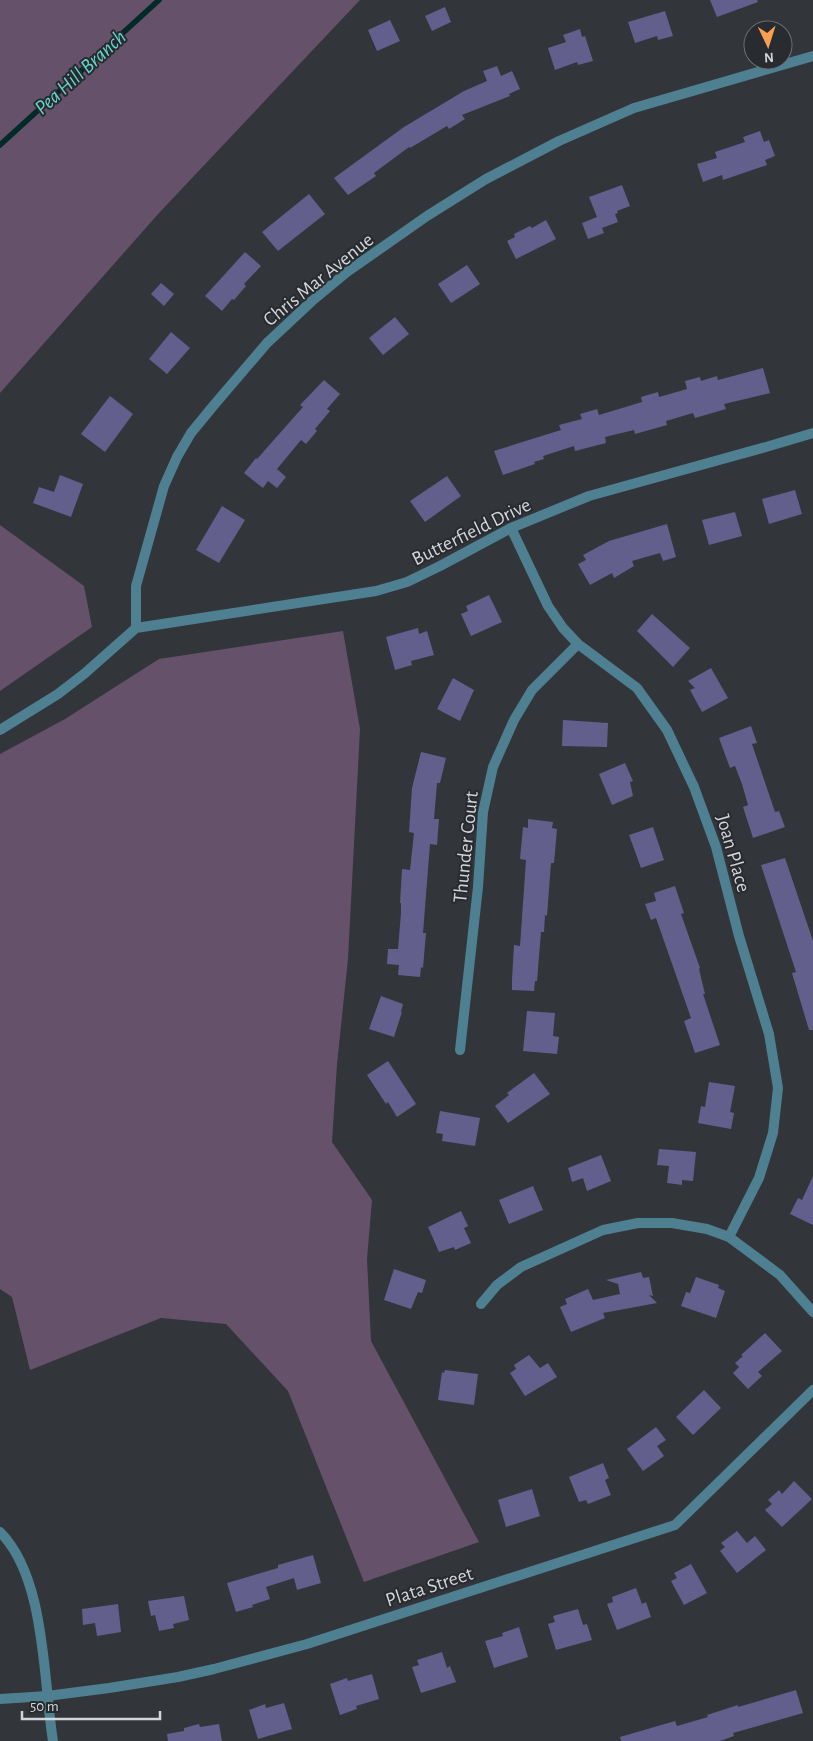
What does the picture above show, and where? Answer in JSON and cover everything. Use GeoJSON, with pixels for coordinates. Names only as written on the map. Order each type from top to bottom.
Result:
{"type":"FeatureCollection","features":[{"type":"Feature","properties":{"kind":"street","name":"Chris Mar Avenue"},"geometry":{"type":"LineString","coordinates":[[136,628],[136,586],[164,486],[176,457],[191,433],[267,343],[312,301],[348,272],[427,216],[486,179],[559,141],[634,108],[813,56]]}},
{"type":"Feature","properties":{"kind":"street","name":"Butterfield Drive"},"geometry":{"type":"LineString","coordinates":[[136,628],[376,591],[407,582],[511,528],[589,496],[766,448],[813,433]]}},
{"type":"Feature","properties":{"kind":"street","name":"Joan Place"},"geometry":{"type":"LineString","coordinates":[[511,528],[548,606],[564,628],[578,644],[637,688],[667,730],[694,787],[716,847],[739,936],[769,1034],[778,1088],[774,1133],[759,1178],[729,1237]]}},
{"type":"Feature","properties":{"kind":"street"},"geometry":{"type":"LineString","coordinates":[[0,730],[58,694],[84,674],[136,628]]}},
{"type":"Feature","properties":{"kind":"street","name":"Thunder Court"},"geometry":{"type":"LineString","coordinates":[[460,1050],[478,887],[483,812],[493,767],[514,720],[532,690],[578,644]]}},
{"type":"Feature","properties":{"kind":"street"},"geometry":{"type":"LineString","coordinates":[[481,1304],[497,1285],[521,1267],[603,1230],[638,1223],[672,1222],[707,1229],[729,1237],[780,1276],[813,1312]]}},
{"type":"Feature","properties":{"kind":"street","name":"Plata Street"},"geometry":{"type":"LineString","coordinates":[[0,1698],[47,1696],[178,1677],[262,1656],[307,1644],[675,1525],[813,1390]]}},
{"type":"Feature","properties":{"kind":"street"},"geometry":{"type":"LineString","coordinates":[[0,1532],[15,1553],[32,1591],[41,1638],[53,1741]]}},
{"type":"Feature","properties":{"kind":"shaded area"},"geometry":{"type":"Polygon","coordinates":[[[0,0],[360,0],[159,213],[0,393],[0,0]]]}},
{"type":"Feature","properties":{"kind":"shaded area"},"geometry":{"type":"Polygon","coordinates":[[[0,525],[84,586],[92,627],[0,691],[0,525]]]}},
{"type":"Feature","properties":{"kind":"shaded area"},"geometry":{"type":"Polygon","coordinates":[[[343,631],[360,729],[348,959],[337,1064],[332,1142],[372,1200],[367,1259],[371,1341],[479,1542],[364,1582],[288,1391],[226,1324],[161,1318],[30,1370],[12,1297],[0,1289],[0,754],[65,719],[159,659],[343,631]]]}},
{"type":"Feature","properties":{"kind":"building"},"geometry":{"type":"Polygon","coordinates":[[[710,0],[757,0],[758,2],[717,17],[710,0]]]}},
{"type":"Feature","properties":{"kind":"building"},"geometry":{"type":"Polygon","coordinates":[[[445,7],[451,22],[432,31],[425,16],[445,7]]]}},
{"type":"Feature","properties":{"kind":"building"},"geometry":{"type":"Polygon","coordinates":[[[665,11],[673,36],[658,40],[657,36],[635,43],[628,22],[665,11]]]}},
{"type":"Feature","properties":{"kind":"building"},"geometry":{"type":"Polygon","coordinates":[[[390,20],[400,41],[377,51],[368,30],[390,20]]]}},
{"type":"Feature","properties":{"kind":"building"},"geometry":{"type":"Polygon","coordinates":[[[580,29],[582,37],[585,36],[593,61],[578,65],[577,62],[555,70],[548,48],[566,42],[563,35],[580,29]]]}},
{"type":"Feature","properties":{"kind":"building"},"geometry":{"type":"Polygon","coordinates":[[[497,66],[501,76],[512,71],[520,89],[509,94],[510,96],[462,115],[465,119],[449,129],[447,126],[409,147],[374,173],[376,176],[348,195],[334,178],[404,127],[464,91],[487,81],[483,71],[497,66]]]}},
{"type":"Feature","properties":{"kind":"building"},"geometry":{"type":"Polygon","coordinates":[[[760,131],[764,142],[769,140],[775,156],[765,160],[767,165],[723,180],[722,175],[703,182],[697,164],[717,158],[715,152],[745,142],[743,137],[760,131]]]}},
{"type":"Feature","properties":{"kind":"building"},"geometry":{"type":"Polygon","coordinates":[[[622,185],[630,206],[617,211],[618,213],[615,214],[618,222],[602,228],[604,233],[588,239],[582,223],[597,217],[589,197],[622,185]]]}},
{"type":"Feature","properties":{"kind":"building"},"geometry":{"type":"Polygon","coordinates":[[[309,194],[325,214],[278,251],[262,232],[309,194]]]}},
{"type":"Feature","properties":{"kind":"building"},"geometry":{"type":"Polygon","coordinates":[[[546,220],[556,239],[516,259],[507,241],[515,237],[514,234],[530,226],[532,228],[546,220]]]}},
{"type":"Feature","properties":{"kind":"building"},"geometry":{"type":"Polygon","coordinates":[[[245,252],[261,266],[244,284],[246,286],[234,300],[232,299],[222,311],[205,296],[245,252]]]}},
{"type":"Feature","properties":{"kind":"building"},"geometry":{"type":"Polygon","coordinates":[[[467,265],[480,284],[451,303],[438,284],[467,265]]]}},
{"type":"Feature","properties":{"kind":"building"},"geometry":{"type":"Polygon","coordinates":[[[161,283],[174,294],[164,306],[151,294],[161,283]]]}},
{"type":"Feature","properties":{"kind":"building"},"geometry":{"type":"Polygon","coordinates":[[[395,317],[409,334],[383,355],[369,338],[395,317]]]}},
{"type":"Feature","properties":{"kind":"building"},"geometry":{"type":"Polygon","coordinates":[[[171,332],[190,348],[167,374],[149,359],[171,332]]]}},
{"type":"Feature","properties":{"kind":"building"},"geometry":{"type":"Polygon","coordinates":[[[763,368],[770,393],[724,404],[726,409],[695,418],[693,413],[666,421],[667,425],[635,434],[634,430],[605,437],[606,443],[575,451],[574,446],[543,456],[544,459],[534,462],[535,464],[503,475],[494,451],[561,430],[559,425],[582,419],[580,414],[597,409],[599,415],[642,402],[641,397],[658,392],[659,397],[687,389],[685,381],[700,377],[701,381],[717,376],[718,380],[763,368]]]}},
{"type":"Feature","properties":{"kind":"building"},"geometry":{"type":"Polygon","coordinates":[[[324,380],[340,394],[327,409],[330,411],[315,429],[317,431],[306,444],[301,440],[277,469],[286,477],[277,488],[268,481],[263,488],[244,473],[303,407],[300,405],[324,380]]]}},
{"type":"Feature","properties":{"kind":"building"},"geometry":{"type":"Polygon","coordinates":[[[110,396],[133,414],[105,452],[81,434],[110,396]]]}},
{"type":"Feature","properties":{"kind":"building"},"geometry":{"type":"Polygon","coordinates":[[[60,475],[83,484],[71,517],[33,503],[39,487],[54,492],[60,475]]]}},
{"type":"Feature","properties":{"kind":"building"},"geometry":{"type":"Polygon","coordinates":[[[447,476],[461,496],[425,522],[410,501],[447,476]]]}},
{"type":"Feature","properties":{"kind":"building"},"geometry":{"type":"Polygon","coordinates":[[[795,490],[802,514],[769,524],[762,499],[795,490]]]}},
{"type":"Feature","properties":{"kind":"building"},"geometry":{"type":"Polygon","coordinates":[[[222,506],[245,520],[219,563],[196,550],[222,506]]]}},
{"type":"Feature","properties":{"kind":"building"},"geometry":{"type":"Polygon","coordinates":[[[735,512],[742,536],[709,545],[702,520],[735,512]]]}},
{"type":"Feature","properties":{"kind":"building"},"geometry":{"type":"Polygon","coordinates":[[[667,524],[676,557],[663,561],[660,553],[632,561],[634,566],[614,578],[612,573],[590,585],[578,564],[586,560],[583,555],[609,541],[667,524]]]}},
{"type":"Feature","properties":{"kind":"building"},"geometry":{"type":"Polygon","coordinates":[[[489,595],[502,622],[471,636],[461,614],[468,611],[466,606],[489,595]]]}},
{"type":"Feature","properties":{"kind":"building"},"geometry":{"type":"Polygon","coordinates":[[[652,614],[690,648],[673,667],[637,631],[652,614]]]}},
{"type":"Feature","properties":{"kind":"building"},"geometry":{"type":"Polygon","coordinates":[[[418,628],[419,634],[427,631],[434,655],[411,661],[412,665],[395,670],[386,637],[418,628]]]}},
{"type":"Feature","properties":{"kind":"building"},"geometry":{"type":"Polygon","coordinates":[[[711,668],[728,698],[702,712],[690,690],[695,688],[688,681],[711,668]]]}},
{"type":"Feature","properties":{"kind":"building"},"geometry":{"type":"Polygon","coordinates":[[[453,678],[474,690],[460,721],[437,709],[453,678]]]}},
{"type":"Feature","properties":{"kind":"building"},"geometry":{"type":"Polygon","coordinates":[[[563,720],[608,723],[607,747],[562,746],[563,720]]]}},
{"type":"Feature","properties":{"kind":"building"},"geometry":{"type":"Polygon","coordinates":[[[751,726],[757,743],[752,744],[775,812],[779,811],[785,827],[753,838],[743,807],[748,805],[742,784],[735,766],[730,768],[719,738],[751,726]]]}},
{"type":"Feature","properties":{"kind":"building"},"geometry":{"type":"Polygon","coordinates":[[[421,752],[446,758],[440,783],[437,783],[434,819],[439,819],[437,845],[430,844],[423,933],[426,933],[423,968],[421,967],[420,977],[398,975],[399,965],[387,964],[388,949],[398,949],[402,869],[410,870],[414,833],[409,832],[412,788],[421,752]]]}},
{"type":"Feature","properties":{"kind":"building"},"geometry":{"type":"Polygon","coordinates":[[[625,763],[633,781],[630,782],[633,796],[612,805],[599,774],[625,763]]]}},
{"type":"Feature","properties":{"kind":"building"},"geometry":{"type":"Polygon","coordinates":[[[528,819],[553,822],[552,828],[557,829],[554,863],[551,863],[547,916],[545,915],[544,932],[541,932],[537,981],[535,981],[534,991],[512,990],[514,945],[520,946],[526,860],[520,859],[523,827],[528,828],[528,819]]]}},
{"type":"Feature","properties":{"kind":"building"},"geometry":{"type":"Polygon","coordinates":[[[653,827],[664,860],[641,868],[629,835],[653,827]]]}},
{"type":"Feature","properties":{"kind":"building"},"geometry":{"type":"Polygon","coordinates":[[[785,858],[813,941],[813,1030],[809,1030],[792,973],[796,972],[761,865],[785,858]]]}},
{"type":"Feature","properties":{"kind":"building"},"geometry":{"type":"Polygon","coordinates":[[[675,886],[684,913],[681,914],[700,968],[705,994],[703,994],[720,1045],[695,1053],[684,1021],[691,1018],[656,918],[651,920],[645,904],[656,901],[654,893],[675,886]]]}},
{"type":"Feature","properties":{"kind":"building"},"geometry":{"type":"Polygon","coordinates":[[[381,996],[403,1004],[394,1037],[369,1029],[381,996]]]}},
{"type":"Feature","properties":{"kind":"building"},"geometry":{"type":"Polygon","coordinates":[[[527,1011],[555,1013],[553,1036],[559,1037],[557,1054],[523,1051],[527,1011]]]}},
{"type":"Feature","properties":{"kind":"building"},"geometry":{"type":"Polygon","coordinates":[[[388,1061],[416,1104],[397,1117],[367,1075],[388,1061]]]}},
{"type":"Feature","properties":{"kind":"building"},"geometry":{"type":"Polygon","coordinates":[[[534,1073],[550,1094],[508,1123],[495,1106],[509,1095],[507,1093],[534,1073]]]}},
{"type":"Feature","properties":{"kind":"building"},"geometry":{"type":"Polygon","coordinates":[[[709,1082],[735,1086],[730,1112],[734,1113],[731,1129],[698,1123],[701,1106],[705,1107],[709,1082]]]}},
{"type":"Feature","properties":{"kind":"building"},"geometry":{"type":"Polygon","coordinates":[[[440,1111],[480,1118],[475,1146],[442,1141],[443,1134],[436,1133],[440,1111]]]}},
{"type":"Feature","properties":{"kind":"building"},"geometry":{"type":"Polygon","coordinates":[[[659,1149],[696,1152],[693,1181],[682,1180],[682,1185],[667,1183],[669,1166],[657,1165],[659,1149]]]}},
{"type":"Feature","properties":{"kind":"building"},"geometry":{"type":"Polygon","coordinates":[[[601,1155],[611,1181],[587,1191],[583,1178],[572,1182],[568,1168],[601,1155]]]}},
{"type":"Feature","properties":{"kind":"building"},"geometry":{"type":"Polygon","coordinates":[[[813,1176],[813,1225],[790,1214],[798,1198],[802,1200],[813,1176]]]}},
{"type":"Feature","properties":{"kind":"building"},"geometry":{"type":"Polygon","coordinates":[[[533,1186],[543,1210],[509,1224],[499,1200],[533,1186]]]}},
{"type":"Feature","properties":{"kind":"building"},"geometry":{"type":"Polygon","coordinates":[[[461,1211],[468,1226],[464,1228],[471,1243],[455,1250],[454,1247],[439,1252],[428,1227],[461,1211]]]}},
{"type":"Feature","properties":{"kind":"building"},"geometry":{"type":"Polygon","coordinates":[[[394,1269],[426,1280],[422,1293],[418,1292],[411,1309],[384,1300],[394,1269]]]}},
{"type":"Feature","properties":{"kind":"building"},"geometry":{"type":"Polygon","coordinates":[[[641,1272],[643,1278],[649,1277],[653,1296],[649,1295],[657,1303],[603,1313],[605,1318],[571,1332],[560,1307],[567,1304],[565,1299],[588,1289],[593,1300],[620,1294],[618,1284],[606,1280],[641,1272]]]}},
{"type":"Feature","properties":{"kind":"building"},"geometry":{"type":"Polygon","coordinates":[[[696,1277],[719,1285],[718,1288],[725,1291],[716,1318],[681,1306],[686,1292],[690,1293],[696,1277]]]}},
{"type":"Feature","properties":{"kind":"building"},"geometry":{"type":"Polygon","coordinates":[[[765,1333],[782,1351],[758,1372],[762,1376],[748,1389],[733,1373],[739,1367],[735,1363],[765,1333]]]}},
{"type":"Feature","properties":{"kind":"building"},"geometry":{"type":"Polygon","coordinates":[[[529,1355],[540,1368],[548,1363],[557,1377],[525,1396],[510,1373],[516,1369],[514,1365],[529,1355]]]}},
{"type":"Feature","properties":{"kind":"building"},"geometry":{"type":"Polygon","coordinates":[[[445,1370],[478,1374],[474,1405],[438,1400],[442,1372],[444,1373],[445,1370]]]}},
{"type":"Feature","properties":{"kind":"building"},"geometry":{"type":"Polygon","coordinates":[[[704,1390],[721,1408],[693,1435],[676,1417],[704,1390]]]}},
{"type":"Feature","properties":{"kind":"building"},"geometry":{"type":"Polygon","coordinates":[[[656,1427],[666,1440],[657,1446],[664,1456],[643,1471],[627,1449],[656,1427]]]}},
{"type":"Feature","properties":{"kind":"building"},"geometry":{"type":"Polygon","coordinates":[[[603,1463],[609,1478],[605,1480],[611,1495],[588,1504],[586,1500],[579,1502],[569,1477],[603,1463]]]}},
{"type":"Feature","properties":{"kind":"building"},"geometry":{"type":"Polygon","coordinates":[[[794,1481],[812,1499],[782,1527],[765,1510],[772,1504],[768,1500],[779,1490],[782,1494],[794,1481]]]}},
{"type":"Feature","properties":{"kind":"building"},"geometry":{"type":"Polygon","coordinates":[[[532,1489],[540,1516],[506,1527],[498,1500],[532,1489]]]}},
{"type":"Feature","properties":{"kind":"building"},"geometry":{"type":"Polygon","coordinates":[[[737,1531],[747,1543],[755,1536],[766,1550],[737,1573],[720,1551],[725,1547],[721,1543],[737,1531]]]}},
{"type":"Feature","properties":{"kind":"building"},"geometry":{"type":"Polygon","coordinates":[[[313,1555],[321,1583],[297,1590],[294,1578],[266,1587],[270,1599],[236,1612],[227,1583],[278,1568],[278,1565],[313,1555]]]}},
{"type":"Feature","properties":{"kind":"building"},"geometry":{"type":"Polygon","coordinates":[[[691,1564],[707,1593],[684,1605],[671,1581],[677,1578],[674,1573],[691,1564]]]}},
{"type":"Feature","properties":{"kind":"building"},"geometry":{"type":"Polygon","coordinates":[[[636,1588],[642,1604],[646,1602],[651,1617],[617,1630],[607,1604],[613,1602],[612,1597],[636,1588]]]}},
{"type":"Feature","properties":{"kind":"building"},"geometry":{"type":"Polygon","coordinates":[[[184,1596],[189,1620],[173,1624],[174,1628],[159,1631],[155,1615],[151,1616],[148,1601],[184,1596]]]}},
{"type":"Feature","properties":{"kind":"building"},"geometry":{"type":"Polygon","coordinates":[[[118,1604],[121,1632],[97,1636],[95,1623],[83,1625],[82,1609],[118,1604]]]}},
{"type":"Feature","properties":{"kind":"building"},"geometry":{"type":"Polygon","coordinates":[[[578,1609],[583,1625],[587,1624],[592,1640],[556,1650],[548,1624],[555,1622],[553,1616],[578,1609]]]}},
{"type":"Feature","properties":{"kind":"building"},"geometry":{"type":"Polygon","coordinates":[[[519,1627],[528,1657],[494,1668],[485,1641],[503,1636],[502,1633],[519,1627]]]}},
{"type":"Feature","properties":{"kind":"building"},"geometry":{"type":"Polygon","coordinates":[[[442,1652],[447,1668],[450,1666],[456,1682],[421,1693],[412,1667],[419,1665],[417,1660],[442,1652]]]}},
{"type":"Feature","properties":{"kind":"building"},"geometry":{"type":"Polygon","coordinates":[[[372,1674],[379,1699],[356,1706],[357,1709],[340,1715],[330,1684],[347,1678],[348,1681],[372,1674]]]}},
{"type":"Feature","properties":{"kind":"building"},"geometry":{"type":"Polygon","coordinates":[[[796,1690],[803,1713],[733,1733],[734,1736],[720,1741],[621,1741],[620,1737],[675,1721],[677,1726],[708,1717],[707,1715],[738,1705],[738,1707],[796,1690]]]}},
{"type":"Feature","properties":{"kind":"building"},"geometry":{"type":"Polygon","coordinates":[[[284,1703],[292,1729],[258,1739],[249,1710],[265,1704],[266,1708],[284,1703]]]}},
{"type":"Feature","properties":{"kind":"building"},"geometry":{"type":"Polygon","coordinates":[[[199,1724],[200,1727],[219,1724],[222,1741],[168,1741],[167,1734],[184,1731],[184,1728],[199,1724]]]}},
{"type":"Feature","properties":{"kind":"waterway","name":"Pea Hill Branch"},"geometry":{"type":"LineString","coordinates":[[0,145],[159,0]]}}]}
